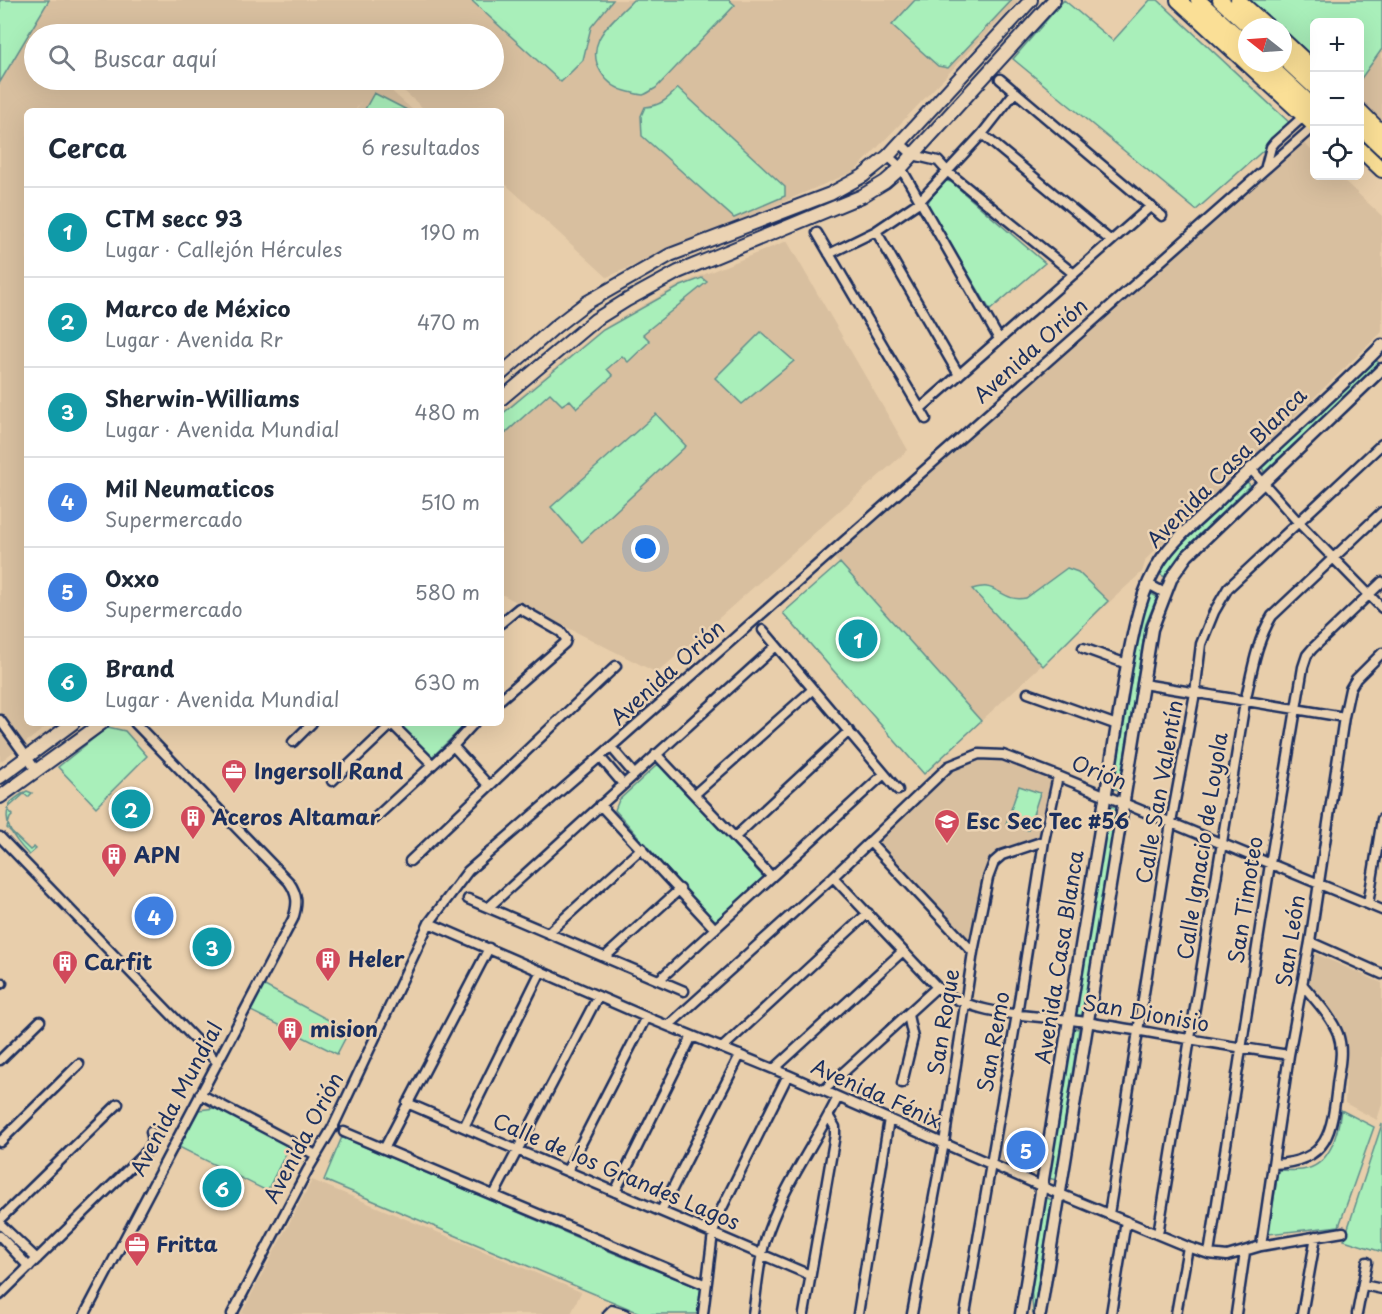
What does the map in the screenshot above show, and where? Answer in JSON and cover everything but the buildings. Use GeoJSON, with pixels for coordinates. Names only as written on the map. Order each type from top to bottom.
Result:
{"type":"FeatureCollection","features":[{"type":"Feature","properties":{"kind":"highway"},"geometry":{"type":"LineString","coordinates":[[1178,0],[1310,98]]}},
{"type":"Feature","properties":{"kind":"highway"},"geometry":{"type":"LineString","coordinates":[[1198,0],[1238,37]]}},
{"type":"Feature","properties":{"kind":"highway"},"geometry":{"type":"LineString","coordinates":[[1220,0],[1240,18]]}},
{"type":"Feature","properties":{"kind":"highway"},"geometry":{"type":"LineString","coordinates":[[1238,0],[1258,18]]}},
{"type":"Feature","properties":{"kind":"highway"},"geometry":{"type":"LineString","coordinates":[[1292,48],[1310,65]]}},
{"type":"Feature","properties":{"kind":"highway"},"geometry":{"type":"LineString","coordinates":[[1292,71],[1310,98]]}},
{"type":"Feature","properties":{"kind":"highway"},"geometry":{"type":"LineString","coordinates":[[1278,72],[1310,98]]}},
{"type":"Feature","properties":{"kind":"highway"},"geometry":{"type":"LineString","coordinates":[[1364,116],[1382,133]]}},
{"type":"Feature","properties":{"kind":"highway"},"geometry":{"type":"LineString","coordinates":[[1364,132],[1382,148]]}},
{"type":"Feature","properties":{"kind":"highway"},"geometry":{"type":"LineString","coordinates":[[1364,154],[1382,170]]}},
{"type":"Feature","properties":{"kind":"highway"},"geometry":{"type":"LineString","coordinates":[[1364,161],[1382,170]]}},
{"type":"Feature","properties":{"kind":"main road"},"geometry":{"type":"LineString","coordinates":[[504,371],[586,303],[670,255],[830,195],[862,176],[888,156],[1031,0]]}},
{"type":"Feature","properties":{"kind":"main road"},"geometry":{"type":"LineString","coordinates":[[504,397],[596,320],[627,300],[678,272],[862,196],[901,168],[1054,0]]}},
{"type":"Feature","properties":{"kind":"main road"},"geometry":{"type":"LineString","coordinates":[[0,777],[68,726]]}},
{"type":"Feature","properties":{"kind":"main road"},"geometry":{"type":"LineString","coordinates":[[0,797],[98,726]]}},
{"type":"Feature","properties":{"kind":"street"},"geometry":{"type":"LineString","coordinates":[[1000,79],[1162,216]]}},
{"type":"Feature","properties":{"kind":"street"},"geometry":{"type":"LineString","coordinates":[[829,255],[876,231],[919,202],[982,134],[1015,92]]}},
{"type":"Feature","properties":{"kind":"street","name":"Avenida Orión"},"geometry":{"type":"LineString","coordinates":[[1266,167],[1271,147],[1310,98]]}},
{"type":"Feature","properties":{"kind":"street","name":"Avenida Orión"},"geometry":{"type":"LineString","coordinates":[[232,1314],[333,1127],[429,923],[468,871],[1310,129]]}},
{"type":"Feature","properties":{"kind":"street"},"geometry":{"type":"LineString","coordinates":[[982,134],[1111,241]]}},
{"type":"Feature","properties":{"kind":"street"},"geometry":{"type":"LineString","coordinates":[[900,143],[913,155],[938,161],[948,172],[1074,274]]}},
{"type":"Feature","properties":{"kind":"street"},"geometry":{"type":"LineString","coordinates":[[888,156],[901,168],[999,339]]}},
{"type":"Feature","properties":{"kind":"street"},"geometry":{"type":"LineString","coordinates":[[920,409],[1150,206]]}},
{"type":"Feature","properties":{"kind":"street"},"geometry":{"type":"LineString","coordinates":[[876,231],[959,375]]}},
{"type":"Feature","properties":{"kind":"street"},"geometry":{"type":"LineString","coordinates":[[817,233],[926,419]]}},
{"type":"Feature","properties":{"kind":"street","name":"Avenida Casa Blanca"},"geometry":{"type":"LineString","coordinates":[[1021,1314],[1127,664],[1138,611],[1148,584],[1173,544],[1250,468],[1381,349]]}},
{"type":"Feature","properties":{"kind":"street","name":"Avenida Casa Blanca"},"geometry":{"type":"LineString","coordinates":[[1040,1314],[1152,629],[1165,593],[1172,577],[1187,556],[1382,369]]}},
{"type":"Feature","properties":{"kind":"street","name":"Calle San Valentín"},"geometry":{"type":"LineString","coordinates":[[1109,1214],[1195,693],[1201,644],[1214,612],[1228,588],[1382,444]]}},
{"type":"Feature","properties":{"kind":"street"},"geometry":{"type":"LineString","coordinates":[[1250,468],[1299,523],[1382,608]]}},
{"type":"Feature","properties":{"kind":"street","name":"Calle Ignacio de Loyola"},"geometry":{"type":"LineString","coordinates":[[1158,1234],[1221,844],[1256,649],[1272,616],[1382,512]]}},
{"type":"Feature","properties":{"kind":"street","name":"San Timoteo"},"geometry":{"type":"LineString","coordinates":[[1209,1254],[1295,710],[1307,656],[1382,582]]}},
{"type":"Feature","properties":{"kind":"street"},"geometry":{"type":"LineString","coordinates":[[1148,584],[1165,593]]}},
{"type":"Feature","properties":{"kind":"street"},"geometry":{"type":"LineString","coordinates":[[504,620],[519,608],[561,632],[566,639],[565,643],[504,696]]}},
{"type":"Feature","properties":{"kind":"street"},"geometry":{"type":"LineString","coordinates":[[763,630],[898,790]]}},
{"type":"Feature","properties":{"kind":"street"},"geometry":{"type":"LineString","coordinates":[[489,908],[776,646]]}},
{"type":"Feature","properties":{"kind":"street"},"geometry":{"type":"LineString","coordinates":[[1083,648],[1127,664]]}},
{"type":"Feature","properties":{"kind":"street","name":"San León"},"geometry":{"type":"LineString","coordinates":[[1261,1246],[1289,1055],[1310,942],[1344,717],[1350,689],[1356,679],[1382,653]]}},
{"type":"Feature","properties":{"kind":"street"},"geometry":{"type":"LineString","coordinates":[[410,861],[616,666]]}},
{"type":"Feature","properties":{"kind":"street"},"geometry":{"type":"LineString","coordinates":[[1143,684],[1344,717]]}},
{"type":"Feature","properties":{"kind":"street"},"geometry":{"type":"LineString","coordinates":[[695,794],[812,690]]}},
{"type":"Feature","properties":{"kind":"street"},"geometry":{"type":"LineString","coordinates":[[1028,693],[1117,725]]}},
{"type":"Feature","properties":{"kind":"street"},"geometry":{"type":"LineString","coordinates":[[0,720],[36,770]]}},
{"type":"Feature","properties":{"kind":"street","name":"Avenida Mundial"},"geometry":{"type":"LineString","coordinates":[[85,1314],[293,919],[297,899],[289,882],[138,726]]}},
{"type":"Feature","properties":{"kind":"street"},"geometry":{"type":"LineString","coordinates":[[293,742],[309,726]]}},
{"type":"Feature","properties":{"kind":"street"},"geometry":{"type":"LineString","coordinates":[[333,781],[389,726]]}},
{"type":"Feature","properties":{"kind":"street"},"geometry":{"type":"LineString","coordinates":[[395,726],[432,764]]}},
{"type":"Feature","properties":{"kind":"street"},"geometry":{"type":"LineString","coordinates":[[374,819],[453,746],[471,726]]}},
{"type":"Feature","properties":{"kind":"street"},"geometry":{"type":"LineString","coordinates":[[735,837],[849,731]]}},
{"type":"Feature","properties":{"kind":"street"},"geometry":{"type":"LineString","coordinates":[[453,746],[489,786]]}},
{"type":"Feature","properties":{"kind":"street"},"geometry":{"type":"LineString","coordinates":[[611,747],[634,774]]}},
{"type":"Feature","properties":{"kind":"street"},"geometry":{"type":"LineString","coordinates":[[656,754],[771,876]]}},
{"type":"Feature","properties":{"kind":"street","name":"Orión"},"geometry":{"type":"LineString","coordinates":[[668,1026],[833,877],[949,766],[979,754],[1003,755],[1058,776],[1382,910]]}},
{"type":"Feature","properties":{"kind":"street"},"geometry":{"type":"LineString","coordinates":[[600,757],[623,784]]}},
{"type":"Feature","properties":{"kind":"street"},"geometry":{"type":"LineString","coordinates":[[658,980],[884,774]]}},
{"type":"Feature","properties":{"kind":"street","name":"San Remo"},"geometry":{"type":"LineString","coordinates":[[965,1314],[1017,1014],[1044,841],[1058,776]]}},
{"type":"Feature","properties":{"kind":"street"},"geometry":{"type":"LineString","coordinates":[[600,805],[715,929]]}},
{"type":"Feature","properties":{"kind":"street"},"geometry":{"type":"LineString","coordinates":[[1368,904],[1382,819]]}},
{"type":"Feature","properties":{"kind":"street"},"geometry":{"type":"LineString","coordinates":[[0,837],[217,1062]]}},
{"type":"Feature","properties":{"kind":"street","name":"San Roque"},"geometry":{"type":"LineString","coordinates":[[912,1314],[944,1143],[973,952],[988,878],[994,862],[1002,855],[1044,841]]}},
{"type":"Feature","properties":{"kind":"street"},"geometry":{"type":"LineString","coordinates":[[870,842],[973,952]]}},
{"type":"Feature","properties":{"kind":"street"},"geometry":{"type":"LineString","coordinates":[[548,933],[642,848]]}},
{"type":"Feature","properties":{"kind":"street","name":"San Dionisio"},"geometry":{"type":"LineString","coordinates":[[833,877],[937,987],[949,997],[965,1004],[1289,1055]]}},
{"type":"Feature","properties":{"kind":"street"},"geometry":{"type":"LineString","coordinates":[[605,957],[680,889]]}},
{"type":"Feature","properties":{"kind":"street"},"geometry":{"type":"LineString","coordinates":[[468,899],[684,991]]}},
{"type":"Feature","properties":{"kind":"street"},"geometry":{"type":"LineString","coordinates":[[722,1048],[867,913]]}},
{"type":"Feature","properties":{"kind":"street","name":"Avenida Fénix"},"geometry":{"type":"LineString","coordinates":[[429,923],[646,1017],[825,1090],[1043,1187],[1188,1247],[1209,1254],[1227,1256],[1261,1246],[1343,1232]]}},
{"type":"Feature","properties":{"kind":"street"},"geometry":{"type":"LineString","coordinates":[[1310,942],[1382,974]]}},
{"type":"Feature","properties":{"kind":"street"},"geometry":{"type":"LineString","coordinates":[[384,1149],[489,948]]}},
{"type":"Feature","properties":{"kind":"street"},"geometry":{"type":"LineString","coordinates":[[774,1069],[903,951]]}},
{"type":"Feature","properties":{"kind":"street"},"geometry":{"type":"LineString","coordinates":[[464,1127],[541,971]]}},
{"type":"Feature","properties":{"kind":"street"},"geometry":{"type":"LineString","coordinates":[[1274,1164],[1294,1163],[1322,1146],[1328,1136],[1334,1110],[1341,1049],[1339,1037],[1334,1025],[1303,985]]}},
{"type":"Feature","properties":{"kind":"street"},"geometry":{"type":"LineString","coordinates":[[825,1090],[937,987]]}},
{"type":"Feature","properties":{"kind":"street"},"geometry":{"type":"LineString","coordinates":[[494,1195],[598,996]]}},
{"type":"Feature","properties":{"kind":"street"},"geometry":{"type":"LineString","coordinates":[[902,1083],[913,1038],[908,1015]]}},
{"type":"Feature","properties":{"kind":"street"},"geometry":{"type":"LineString","coordinates":[[567,1171],[646,1017]]}},
{"type":"Feature","properties":{"kind":"street"},"geometry":{"type":"LineString","coordinates":[[0,1060],[40,1021]]}},
{"type":"Feature","properties":{"kind":"street"},"geometry":{"type":"LineString","coordinates":[[615,1192],[692,1036]]}},
{"type":"Feature","properties":{"kind":"street"},"geometry":{"type":"LineString","coordinates":[[661,1211],[740,1055]]}},
{"type":"Feature","properties":{"kind":"street"},"geometry":{"type":"LineString","coordinates":[[0,1142],[79,1064]]}},
{"type":"Feature","properties":{"kind":"street"},"geometry":{"type":"LineString","coordinates":[[703,1314],[713,1233],[720,1212],[788,1075]]}},
{"type":"Feature","properties":{"kind":"street"},"geometry":{"type":"LineString","coordinates":[[200,1094],[316,1155]]}},
{"type":"Feature","properties":{"kind":"street"},"geometry":{"type":"LineString","coordinates":[[753,1314],[762,1254],[770,1228],[838,1097]]}},
{"type":"Feature","properties":{"kind":"street","name":"Calle de los Grandes Lagos"},"geometry":{"type":"LineString","coordinates":[[407,1103],[810,1275]]}},
{"type":"Feature","properties":{"kind":"street"},"geometry":{"type":"LineString","coordinates":[[37,1259],[0,1222],[118,1104]]}},
{"type":"Feature","properties":{"kind":"street"},"geometry":{"type":"LineString","coordinates":[[804,1314],[835,1135],[835,1127],[829,1117]]}},
{"type":"Feature","properties":{"kind":"street"},"geometry":{"type":"LineString","coordinates":[[858,1314],[889,1119]]}},
{"type":"Feature","properties":{"kind":"street"},"geometry":{"type":"LineString","coordinates":[[0,1295],[148,1150],[153,1140],[151,1132]]}},
{"type":"Feature","properties":{"kind":"street"},"geometry":{"type":"LineString","coordinates":[[344,1132],[706,1285]]}},
{"type":"Feature","properties":{"kind":"street"},"geometry":{"type":"LineString","coordinates":[[1111,1314],[1126,1221]]}},
{"type":"Feature","properties":{"kind":"street"},"geometry":{"type":"LineString","coordinates":[[0,1236],[29,1267]]}},
{"type":"Feature","properties":{"kind":"street"},"geometry":{"type":"LineString","coordinates":[[1302,1314],[1316,1236]]}},
{"type":"Feature","properties":{"kind":"street"},"geometry":{"type":"LineString","coordinates":[[1176,1314],[1188,1247]]}},
{"type":"Feature","properties":{"kind":"street"},"geometry":{"type":"LineString","coordinates":[[1236,1314],[1245,1252]]}},
{"type":"Feature","properties":{"kind":"street"},"geometry":{"type":"LineString","coordinates":[[1357,1314],[1367,1262]]}},
{"type":"Feature","properties":{"kind":"street"},"geometry":{"type":"LineString","coordinates":[[1363,1285],[1382,1289]]}},
{"type":"Feature","properties":{"kind":"street"},"geometry":{"type":"LineString","coordinates":[[608,1314],[616,1310],[625,1314]]}},
{"type":"Feature","properties":{"kind":"shaded area"},"geometry":{"type":"Polygon","coordinates":[[[0,0],[1019,0],[855,171],[607,277],[504,183],[504,108],[423,108],[403,90],[504,90],[504,24],[24,24],[24,90],[390,90],[411,108],[358,108],[361,101],[357,108],[24,108],[24,726],[47,726],[0,762],[0,0]]]}},
{"type":"Feature","properties":{"kind":"shaded area"},"geometry":{"type":"Polygon","coordinates":[[[1382,49],[1382,122],[1364,104],[1364,74],[1382,49]]]}},
{"type":"Feature","properties":{"kind":"shaded area"},"geometry":{"type":"Polygon","coordinates":[[[1304,143],[1310,149],[1310,180],[1343,180],[1382,216],[1382,332],[1146,559],[1142,572],[981,721],[834,558],[1304,143]]]}},
{"type":"Feature","properties":{"kind":"shaded area"},"geometry":{"type":"Polygon","coordinates":[[[787,241],[908,450],[657,673],[504,596],[504,410],[602,329],[678,285],[787,241]]]}},
{"type":"Feature","properties":{"kind":"shaded area","name":"Esc Sec Tec #56"},"geometry":{"type":"Polygon","coordinates":[[[988,756],[1052,780],[1040,838],[1000,850],[983,874],[972,942],[876,841],[950,767],[988,756]]]}},
{"type":"Feature","properties":{"kind":"shaded area"},"geometry":{"type":"Polygon","coordinates":[[[1314,953],[1382,983],[1382,1104],[1377,1120],[1345,1103],[1347,1043],[1345,1034],[1333,1014],[1309,986],[1314,953]]]}},
{"type":"Feature","properties":{"kind":"shaded area"},"geometry":{"type":"Polygon","coordinates":[[[312,1180],[581,1292],[571,1314],[241,1314],[312,1180]]]}},
{"type":"Feature","properties":{"kind":"green space"},"geometry":{"type":"Polygon","coordinates":[[[0,0],[49,0],[35,24],[24,24],[24,42],[0,82],[0,0]]]}},
{"type":"Feature","properties":{"kind":"green space"},"geometry":{"type":"Polygon","coordinates":[[[471,0],[613,0],[591,27],[583,60],[561,82],[504,30],[504,24],[497,24],[471,0]]]}},
{"type":"Feature","properties":{"kind":"green space"},"geometry":{"type":"Polygon","coordinates":[[[633,0],[729,0],[735,5],[656,88],[643,95],[613,85],[601,73],[596,57],[596,48],[602,34],[633,0]]]}},
{"type":"Feature","properties":{"kind":"green space"},"geometry":{"type":"Polygon","coordinates":[[[915,0],[1012,0],[948,68],[938,66],[892,25],[915,0]]]}},
{"type":"Feature","properties":{"kind":"green space"},"geometry":{"type":"Polygon","coordinates":[[[1064,0],[1113,41],[1150,0],[1158,0],[1292,125],[1196,210],[1013,59],[1064,0]]]}},
{"type":"Feature","properties":{"kind":"green space"},"geometry":{"type":"Polygon","coordinates":[[[1249,0],[1382,0],[1382,49],[1364,74],[1364,18],[1310,18],[1310,55],[1292,39],[1292,18],[1269,18],[1249,0]]]}},
{"type":"Feature","properties":{"kind":"green space"},"geometry":{"type":"Polygon","coordinates":[[[678,88],[785,187],[785,196],[734,218],[642,136],[641,116],[645,107],[663,101],[678,88]]]}},
{"type":"Feature","properties":{"kind":"green space"},"geometry":{"type":"Polygon","coordinates":[[[374,93],[403,108],[366,108],[374,93]]]}},
{"type":"Feature","properties":{"kind":"green space"},"geometry":{"type":"Polygon","coordinates":[[[946,181],[951,182],[1045,263],[990,310],[928,206],[929,200],[946,181]]]}},
{"type":"Feature","properties":{"kind":"green space"},"geometry":{"type":"Polygon","coordinates":[[[702,278],[707,282],[643,334],[650,341],[628,362],[622,356],[607,369],[613,376],[577,408],[570,400],[562,405],[550,393],[504,434],[504,412],[603,330],[681,286],[702,278]]]}},
{"type":"Feature","properties":{"kind":"green space"},"geometry":{"type":"Polygon","coordinates":[[[761,332],[794,361],[742,404],[715,378],[761,332]]]}},
{"type":"Feature","properties":{"kind":"green space"},"geometry":{"type":"Polygon","coordinates":[[[1376,360],[1380,364],[1264,472],[1262,467],[1376,360]]]}},
{"type":"Feature","properties":{"kind":"green space"},"geometry":{"type":"Polygon","coordinates":[[[656,414],[686,446],[582,542],[551,507],[656,414]]]}},
{"type":"Feature","properties":{"kind":"green space"},"geometry":{"type":"Polygon","coordinates":[[[1246,481],[1250,485],[1186,548],[1165,577],[1159,574],[1175,549],[1246,481]]]}},
{"type":"Feature","properties":{"kind":"green space"},"geometry":{"type":"Polygon","coordinates":[[[840,563],[981,721],[924,774],[783,613],[840,563]]]}},
{"type":"Feature","properties":{"kind":"green space"},"geometry":{"type":"Polygon","coordinates":[[[1067,568],[1078,572],[1108,601],[1043,666],[972,589],[987,587],[1009,597],[1026,598],[1067,568]]]}},
{"type":"Feature","properties":{"kind":"green space"},"geometry":{"type":"Polygon","coordinates":[[[1150,593],[1157,597],[1146,624],[1119,790],[1110,788],[1137,633],[1150,593]]]}},
{"type":"Feature","properties":{"kind":"green space"},"geometry":{"type":"Polygon","coordinates":[[[401,726],[464,726],[431,758],[401,726]]]}},
{"type":"Feature","properties":{"kind":"green space"},"geometry":{"type":"Polygon","coordinates":[[[108,727],[125,731],[147,756],[96,807],[58,767],[108,727]]]}},
{"type":"Feature","properties":{"kind":"green space"},"geometry":{"type":"Polygon","coordinates":[[[657,765],[665,767],[764,878],[717,921],[713,921],[615,810],[619,800],[657,765]]]}},
{"type":"Feature","properties":{"kind":"green space"},"geometry":{"type":"Polygon","coordinates":[[[1019,786],[1040,793],[1028,830],[1006,824],[1019,786]]]}},
{"type":"Feature","properties":{"kind":"green space"},"geometry":{"type":"Polygon","coordinates":[[[27,791],[32,793],[28,797],[24,794],[9,807],[11,802],[23,793],[27,791]]]}},
{"type":"Feature","properties":{"kind":"green space"},"geometry":{"type":"Polygon","coordinates":[[[1108,805],[1117,808],[1082,1017],[1074,1016],[1108,805]]]}},
{"type":"Feature","properties":{"kind":"green space"},"geometry":{"type":"Polygon","coordinates":[[[8,810],[13,815],[8,824],[7,816],[8,810]]]}},
{"type":"Feature","properties":{"kind":"green space"},"geometry":{"type":"Polygon","coordinates":[[[12,832],[30,850],[34,847],[36,849],[29,855],[12,832]]]}},
{"type":"Feature","properties":{"kind":"green space"},"geometry":{"type":"Polygon","coordinates":[[[263,985],[349,1031],[337,1054],[251,1011],[263,985]]]}},
{"type":"Feature","properties":{"kind":"green space"},"geometry":{"type":"Polygon","coordinates":[[[1072,1028],[1079,1029],[1056,1180],[1048,1178],[1072,1028]]]}},
{"type":"Feature","properties":{"kind":"green space"},"geometry":{"type":"Polygon","coordinates":[[[215,1108],[290,1145],[267,1191],[179,1147],[199,1110],[215,1108]]]}},
{"type":"Feature","properties":{"kind":"green space"},"geometry":{"type":"Polygon","coordinates":[[[1341,1110],[1374,1127],[1339,1226],[1269,1234],[1278,1170],[1302,1170],[1320,1162],[1335,1138],[1341,1110]]]}},
{"type":"Feature","properties":{"kind":"green space"},"geometry":{"type":"Polygon","coordinates":[[[1382,1124],[1382,1252],[1344,1240],[1382,1124]]]}},
{"type":"Feature","properties":{"kind":"green space"},"geometry":{"type":"Polygon","coordinates":[[[342,1137],[697,1287],[702,1291],[699,1314],[642,1314],[324,1180],[342,1137]]]}},
{"type":"Feature","properties":{"kind":"green space"},"geometry":{"type":"Polygon","coordinates":[[[1045,1197],[1052,1200],[1033,1314],[1031,1285],[1045,1197]]]}},
{"type":"Feature","properties":{"kind":"place","name":"CTM secc 93"},"geometry":{"type":"Point","coordinates":[858,639]}},
{"type":"Feature","properties":{"kind":"place","name":"Ingersoll Rand"},"geometry":{"type":"Point","coordinates":[234,795]}},
{"type":"Feature","properties":{"kind":"place","name":"Marco de México"},"geometry":{"type":"Point","coordinates":[131,809]}},
{"type":"Feature","properties":{"kind":"place","name":"Aceros Altamar"},"geometry":{"type":"Point","coordinates":[193,841]}},
{"type":"Feature","properties":{"kind":"place","name":"Esc Sec Tec #56"},"geometry":{"type":"Point","coordinates":[947,845]}},
{"type":"Feature","properties":{"kind":"place","name":"APN"},"geometry":{"type":"Point","coordinates":[114,879]}},
{"type":"Feature","properties":{"kind":"place","name":"Mil Neumaticos"},"geometry":{"type":"Point","coordinates":[154,916]}},
{"type":"Feature","properties":{"kind":"place","name":"Sherwin-Williams"},"geometry":{"type":"Point","coordinates":[212,947]}},
{"type":"Feature","properties":{"kind":"place","name":"Heler"},"geometry":{"type":"Point","coordinates":[328,983]}},
{"type":"Feature","properties":{"kind":"place","name":"Carfit"},"geometry":{"type":"Point","coordinates":[65,986]}},
{"type":"Feature","properties":{"kind":"place","name":"mision"},"geometry":{"type":"Point","coordinates":[290,1053]}},
{"type":"Feature","properties":{"kind":"place","name":"Oxxo"},"geometry":{"type":"Point","coordinates":[1026,1150]}},
{"type":"Feature","properties":{"kind":"place","name":"Brand"},"geometry":{"type":"Point","coordinates":[222,1188]}},
{"type":"Feature","properties":{"kind":"place","name":"Fritta"},"geometry":{"type":"Point","coordinates":[137,1268]}}]}
